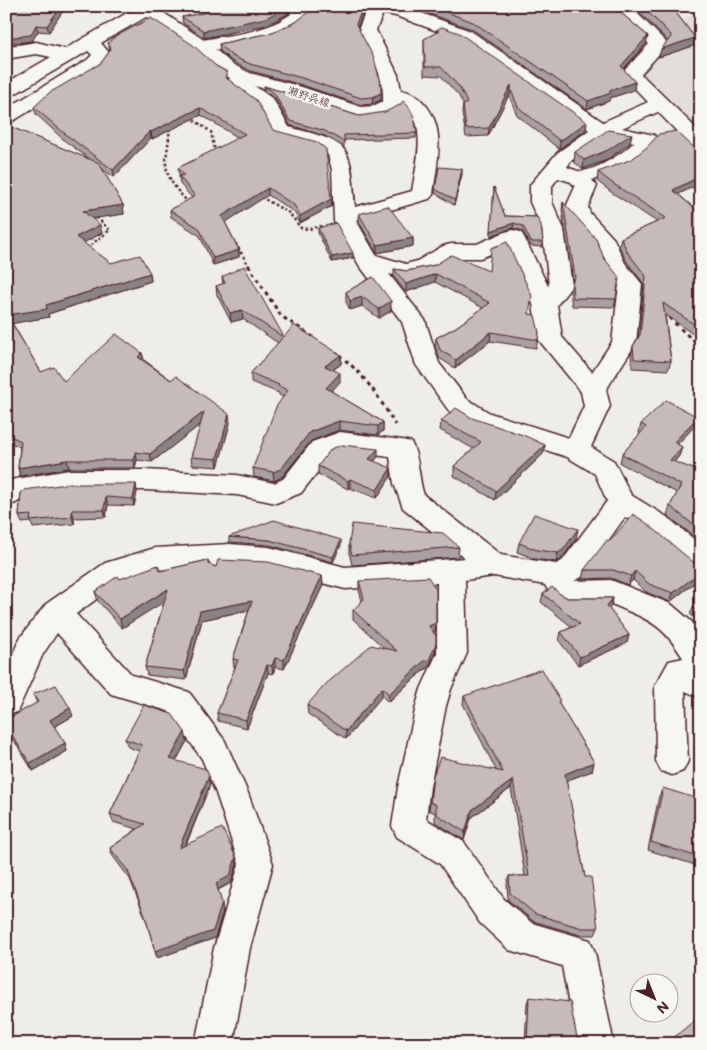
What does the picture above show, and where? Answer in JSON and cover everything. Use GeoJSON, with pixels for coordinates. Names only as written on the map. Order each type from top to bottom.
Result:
{"type":"FeatureCollection","features":[{"type":"Feature","properties":{"kind":"street"},"geometry":{"type":"LineString","coordinates":[[201,46],[273,34],[301,16],[297,6]]}},
{"type":"Feature","properties":{"kind":"street"},"geometry":{"type":"LineString","coordinates":[[345,219],[422,195],[429,147],[425,116],[408,98],[394,95],[392,82],[367,30],[377,6],[400,11],[465,34],[602,130],[647,139],[640,151],[610,169],[578,178]]}},
{"type":"Feature","properties":{"kind":"street"},"geometry":{"type":"LineString","coordinates":[[621,6],[626,14],[659,44],[630,74],[701,145]]}},
{"type":"Feature","properties":{"kind":"street"},"geometry":{"type":"LineString","coordinates":[[6,91],[149,8]]}},
{"type":"Feature","properties":{"kind":"street","name":"瀬野呉線"},"geometry":{"type":"LineString","coordinates":[[149,8],[201,46],[225,68],[242,77],[295,91],[360,113],[377,111],[392,104],[394,95]]}},
{"type":"Feature","properties":{"kind":"street"},"geometry":{"type":"LineString","coordinates":[[6,117],[94,64],[102,55],[90,42]]}},
{"type":"Feature","properties":{"kind":"street"},"geometry":{"type":"LineString","coordinates":[[6,53],[36,48],[69,55]]}},
{"type":"Feature","properties":{"kind":"street"},"geometry":{"type":"LineString","coordinates":[[242,77],[237,82],[266,103],[281,131],[325,143],[338,154],[342,170],[345,219],[367,260],[414,320],[428,365],[458,405],[481,420],[576,450],[605,468],[621,502],[657,524],[701,561]]}},
{"type":"Feature","properties":{"kind":"street"},"geometry":{"type":"LineString","coordinates":[[545,304],[561,286],[553,229],[541,202],[540,185],[564,157],[602,130],[661,103]]}},
{"type":"Feature","properties":{"kind":"street"},"geometry":{"type":"LineString","coordinates":[[6,126],[11,132],[6,138]]}},
{"type":"Feature","properties":{"kind":"street"},"geometry":{"type":"LineString","coordinates":[[554,168],[578,178],[586,186],[577,207],[580,215],[606,244],[615,265],[631,284],[624,343],[593,390]]}},
{"type":"Feature","properties":{"kind":"street"},"geometry":{"type":"LineString","coordinates":[[367,260],[406,271],[425,266],[450,251],[480,251],[513,237],[545,304],[550,340],[593,390],[597,406],[576,450]]}},
{"type":"Feature","properties":{"kind":"street"},"geometry":{"type":"LineString","coordinates":[[6,496],[19,487],[69,480],[144,480],[238,485],[276,493],[292,486],[321,450],[340,442],[402,449],[407,484],[413,502],[494,565]]}},
{"type":"Feature","properties":{"kind":"street"},"geometry":{"type":"LineString","coordinates":[[6,703],[31,647],[56,612],[115,571],[155,559],[230,555],[269,558],[345,578],[451,571],[494,565],[558,576],[572,569],[621,502]]}},
{"type":"Feature","properties":{"kind":"street"},"geometry":{"type":"LineString","coordinates":[[451,571],[452,653],[436,689],[431,706],[414,787],[410,826],[452,853],[492,911],[522,938],[577,953],[595,1044]]}},
{"type":"Feature","properties":{"kind":"street"},"geometry":{"type":"LineString","coordinates":[[558,576],[559,584],[566,592],[574,594],[611,592],[661,612],[682,631],[701,662]]}},
{"type":"Feature","properties":{"kind":"street"},"geometry":{"type":"LineString","coordinates":[[56,612],[122,684],[178,701],[214,750],[232,793],[256,864],[232,948],[215,1038],[216,1044]]}},
{"type":"Feature","properties":{"kind":"street"},"geometry":{"type":"LineString","coordinates":[[6,670],[31,647]]}},
{"type":"Feature","properties":{"kind":"street"},"geometry":{"type":"LineString","coordinates":[[672,760],[670,686],[680,670],[701,685]]}},
{"type":"Feature","properties":{"kind":"path"},"geometry":{"type":"LineString","coordinates":[[189,116],[212,132],[216,156]]}},
{"type":"Feature","properties":{"kind":"path"},"geometry":{"type":"LineString","coordinates":[[169,126],[170,134],[165,162],[175,189],[193,208]]}},
{"type":"Feature","properties":{"kind":"path"},"geometry":{"type":"LineString","coordinates":[[255,193],[289,213],[300,228],[308,229],[345,219]]}},
{"type":"Feature","properties":{"kind":"path"},"geometry":{"type":"LineString","coordinates":[[86,249],[110,230],[90,209]]}},
{"type":"Feature","properties":{"kind":"path"},"geometry":{"type":"LineString","coordinates":[[227,234],[233,238],[268,298],[282,316],[314,338]]}},
{"type":"Feature","properties":{"kind":"path"},"geometry":{"type":"LineString","coordinates":[[631,284],[701,348]]}},
{"type":"Feature","properties":{"kind":"path"},"geometry":{"type":"LineString","coordinates":[[338,354],[346,360],[378,395],[398,429],[402,449]]}},
{"type":"Feature","properties":{"kind":"shaded area"},"geometry":{"type":"Polygon","coordinates":[[[693,14],[701,14],[701,141],[636,73],[685,18],[693,14]]]}},
{"type":"Feature","properties":{"kind":"building"},"geometry":{"type":"Polygon","coordinates":[[[6,6],[61,6],[47,26],[36,25],[31,35],[6,38],[6,6]]]}},
{"type":"Feature","properties":{"kind":"building"},"geometry":{"type":"Polygon","coordinates":[[[204,6],[288,6],[266,18],[204,31],[182,17],[208,12],[204,6]]]}},
{"type":"Feature","properties":{"kind":"building"},"geometry":{"type":"Polygon","coordinates":[[[310,6],[361,6],[362,10],[356,24],[374,58],[381,85],[381,93],[373,97],[361,98],[302,78],[250,64],[232,56],[219,44],[270,33],[296,22],[311,10],[310,6]]]}},
{"type":"Feature","properties":{"kind":"building"},"geometry":{"type":"Polygon","coordinates":[[[430,6],[617,6],[620,12],[648,36],[621,66],[635,82],[588,101],[473,22],[430,6]]]}},
{"type":"Feature","properties":{"kind":"building"},"geometry":{"type":"Polygon","coordinates":[[[642,6],[671,6],[695,38],[661,49],[671,35],[642,6]]]}},
{"type":"Feature","properties":{"kind":"building"},"geometry":{"type":"Polygon","coordinates":[[[151,18],[193,45],[216,66],[227,72],[225,77],[256,100],[273,130],[317,142],[326,149],[331,199],[300,216],[294,205],[268,188],[222,216],[239,250],[213,258],[199,228],[170,210],[195,196],[179,176],[184,175],[178,168],[245,134],[200,108],[150,131],[113,170],[64,133],[34,107],[49,93],[101,63],[111,49],[108,43],[116,36],[151,18]]]}},
{"type":"Feature","properties":{"kind":"building"},"geometry":{"type":"Polygon","coordinates":[[[442,27],[459,33],[587,122],[560,141],[518,107],[511,90],[511,85],[489,128],[466,129],[463,105],[467,103],[460,88],[441,67],[425,67],[424,39],[439,31],[436,30],[442,27]]]}},
{"type":"Feature","properties":{"kind":"building"},"geometry":{"type":"Polygon","coordinates":[[[264,86],[359,116],[385,112],[400,105],[403,101],[409,107],[414,117],[417,133],[344,135],[344,142],[325,131],[290,121],[274,93],[264,86]]]}},
{"type":"Feature","properties":{"kind":"building"},"geometry":{"type":"Polygon","coordinates":[[[6,125],[99,163],[123,205],[83,211],[100,225],[76,237],[111,263],[140,255],[150,273],[46,305],[47,309],[7,315],[41,372],[54,367],[64,381],[116,334],[142,353],[138,357],[171,380],[176,376],[229,414],[217,459],[191,457],[204,412],[150,454],[136,452],[134,460],[67,460],[18,468],[21,441],[6,434],[6,125]]]}},
{"type":"Feature","properties":{"kind":"building"},"geometry":{"type":"Polygon","coordinates":[[[608,130],[632,134],[608,150],[584,160],[575,152],[608,130]]]}},
{"type":"Feature","properties":{"kind":"building"},"geometry":{"type":"Polygon","coordinates":[[[676,131],[701,154],[701,176],[673,190],[701,214],[701,329],[663,303],[671,361],[634,359],[633,346],[640,335],[646,276],[628,253],[621,238],[666,218],[598,172],[632,159],[659,134],[676,131]]]}},
{"type":"Feature","properties":{"kind":"building"},"geometry":{"type":"Polygon","coordinates":[[[439,167],[462,169],[455,200],[435,189],[439,167]]]}},
{"type":"Feature","properties":{"kind":"building"},"geometry":{"type":"Polygon","coordinates":[[[494,187],[505,216],[537,217],[541,225],[543,242],[531,242],[523,226],[514,223],[491,231],[494,187]]]}},
{"type":"Feature","properties":{"kind":"building"},"geometry":{"type":"Polygon","coordinates":[[[563,202],[596,239],[604,258],[619,277],[616,299],[573,298],[572,283],[575,277],[563,202]]]}},
{"type":"Feature","properties":{"kind":"building"},"geometry":{"type":"Polygon","coordinates":[[[388,206],[413,238],[377,245],[359,214],[388,206]]]}},
{"type":"Feature","properties":{"kind":"building"},"geometry":{"type":"Polygon","coordinates":[[[336,223],[353,253],[332,257],[318,228],[336,223]]]}},
{"type":"Feature","properties":{"kind":"building"},"geometry":{"type":"Polygon","coordinates":[[[507,242],[532,296],[529,314],[535,315],[539,333],[538,340],[491,332],[456,360],[440,350],[436,338],[456,327],[490,303],[436,274],[406,284],[394,269],[407,271],[435,265],[451,255],[489,271],[491,248],[507,242]]]}},
{"type":"Feature","properties":{"kind":"building"},"geometry":{"type":"Polygon","coordinates":[[[244,266],[284,337],[294,325],[341,355],[325,366],[340,373],[326,388],[383,422],[378,426],[339,421],[310,432],[281,469],[273,472],[253,468],[276,407],[288,390],[251,373],[283,337],[242,310],[230,313],[216,286],[225,283],[222,277],[244,266]]]}},
{"type":"Feature","properties":{"kind":"building"},"geometry":{"type":"Polygon","coordinates":[[[373,277],[391,301],[379,309],[362,297],[350,301],[346,292],[373,277]]]}},
{"type":"Feature","properties":{"kind":"building"},"geometry":{"type":"Polygon","coordinates":[[[666,400],[698,417],[674,442],[682,447],[670,460],[701,472],[701,531],[670,506],[681,485],[622,454],[646,427],[641,424],[666,400]]]}},
{"type":"Feature","properties":{"kind":"building"},"geometry":{"type":"Polygon","coordinates":[[[456,408],[472,418],[523,435],[545,445],[496,491],[454,466],[481,442],[441,421],[456,408]]]}},
{"type":"Feature","properties":{"kind":"building"},"geometry":{"type":"Polygon","coordinates":[[[342,445],[378,449],[369,459],[391,468],[377,490],[350,479],[348,481],[318,466],[331,449],[342,445]]]}},
{"type":"Feature","properties":{"kind":"building"},"geometry":{"type":"Polygon","coordinates":[[[67,484],[136,484],[133,499],[106,497],[104,510],[72,510],[72,517],[30,521],[31,515],[19,516],[21,493],[24,490],[67,484]]]}},
{"type":"Feature","properties":{"kind":"building"},"geometry":{"type":"Polygon","coordinates":[[[534,514],[578,529],[563,550],[558,553],[537,550],[519,543],[534,514]]]}},
{"type":"Feature","properties":{"kind":"building"},"geometry":{"type":"Polygon","coordinates":[[[633,514],[648,524],[693,562],[701,564],[701,572],[673,593],[649,584],[635,571],[631,576],[613,570],[584,570],[607,540],[610,541],[633,514]]]}},
{"type":"Feature","properties":{"kind":"building"},"geometry":{"type":"Polygon","coordinates":[[[274,520],[341,540],[333,557],[269,540],[229,537],[274,520]]]}},
{"type":"Feature","properties":{"kind":"building"},"geometry":{"type":"Polygon","coordinates":[[[352,524],[443,533],[459,547],[352,555],[349,543],[352,524]]]}},
{"type":"Feature","properties":{"kind":"building"},"geometry":{"type":"Polygon","coordinates":[[[208,560],[208,564],[216,567],[218,560],[268,562],[322,576],[284,660],[275,658],[272,666],[267,665],[246,720],[217,713],[238,660],[233,659],[252,601],[200,611],[184,671],[145,667],[168,589],[120,619],[95,592],[118,576],[120,579],[158,565],[160,571],[208,560]]]}},
{"type":"Feature","properties":{"kind":"building"},"geometry":{"type":"Polygon","coordinates":[[[428,577],[436,589],[436,623],[429,626],[436,636],[436,644],[429,660],[424,661],[389,694],[382,688],[346,731],[307,705],[326,684],[371,645],[397,651],[353,610],[364,599],[359,581],[428,577]]]}},
{"type":"Feature","properties":{"kind":"building"},"geometry":{"type":"Polygon","coordinates":[[[552,587],[568,598],[613,598],[607,606],[629,635],[580,657],[561,632],[580,624],[543,594],[552,587]]]}},
{"type":"Feature","properties":{"kind":"building"},"geometry":{"type":"Polygon","coordinates":[[[701,603],[701,614],[693,607],[701,603]]]}},
{"type":"Feature","properties":{"kind":"building"},"geometry":{"type":"Polygon","coordinates":[[[542,669],[560,701],[558,702],[594,762],[565,774],[585,877],[591,877],[598,928],[582,928],[535,914],[510,893],[509,876],[529,876],[513,780],[472,810],[465,832],[436,814],[436,805],[430,802],[433,776],[440,757],[503,772],[464,696],[542,669]]]}},
{"type":"Feature","properties":{"kind":"building"},"geometry":{"type":"Polygon","coordinates":[[[56,685],[70,708],[50,720],[65,743],[30,763],[6,726],[6,720],[38,702],[33,694],[56,685]]]}},
{"type":"Feature","properties":{"kind":"building"},"geometry":{"type":"Polygon","coordinates":[[[144,705],[172,714],[185,732],[170,759],[206,769],[209,776],[179,848],[222,828],[236,857],[230,876],[216,883],[222,903],[213,931],[155,951],[145,916],[128,871],[110,848],[145,824],[110,814],[142,745],[125,739],[144,705]]]}},
{"type":"Feature","properties":{"kind":"building"},"geometry":{"type":"Polygon","coordinates":[[[663,788],[701,800],[701,845],[698,857],[651,842],[663,788]]]}},
{"type":"Feature","properties":{"kind":"building"},"geometry":{"type":"Polygon","coordinates":[[[529,997],[570,1002],[577,1038],[585,1040],[585,1044],[527,1044],[529,997]]]}},
{"type":"Feature","properties":{"kind":"building"},"geometry":{"type":"Polygon","coordinates":[[[701,1015],[701,1044],[666,1044],[701,1015]]]}}]}
